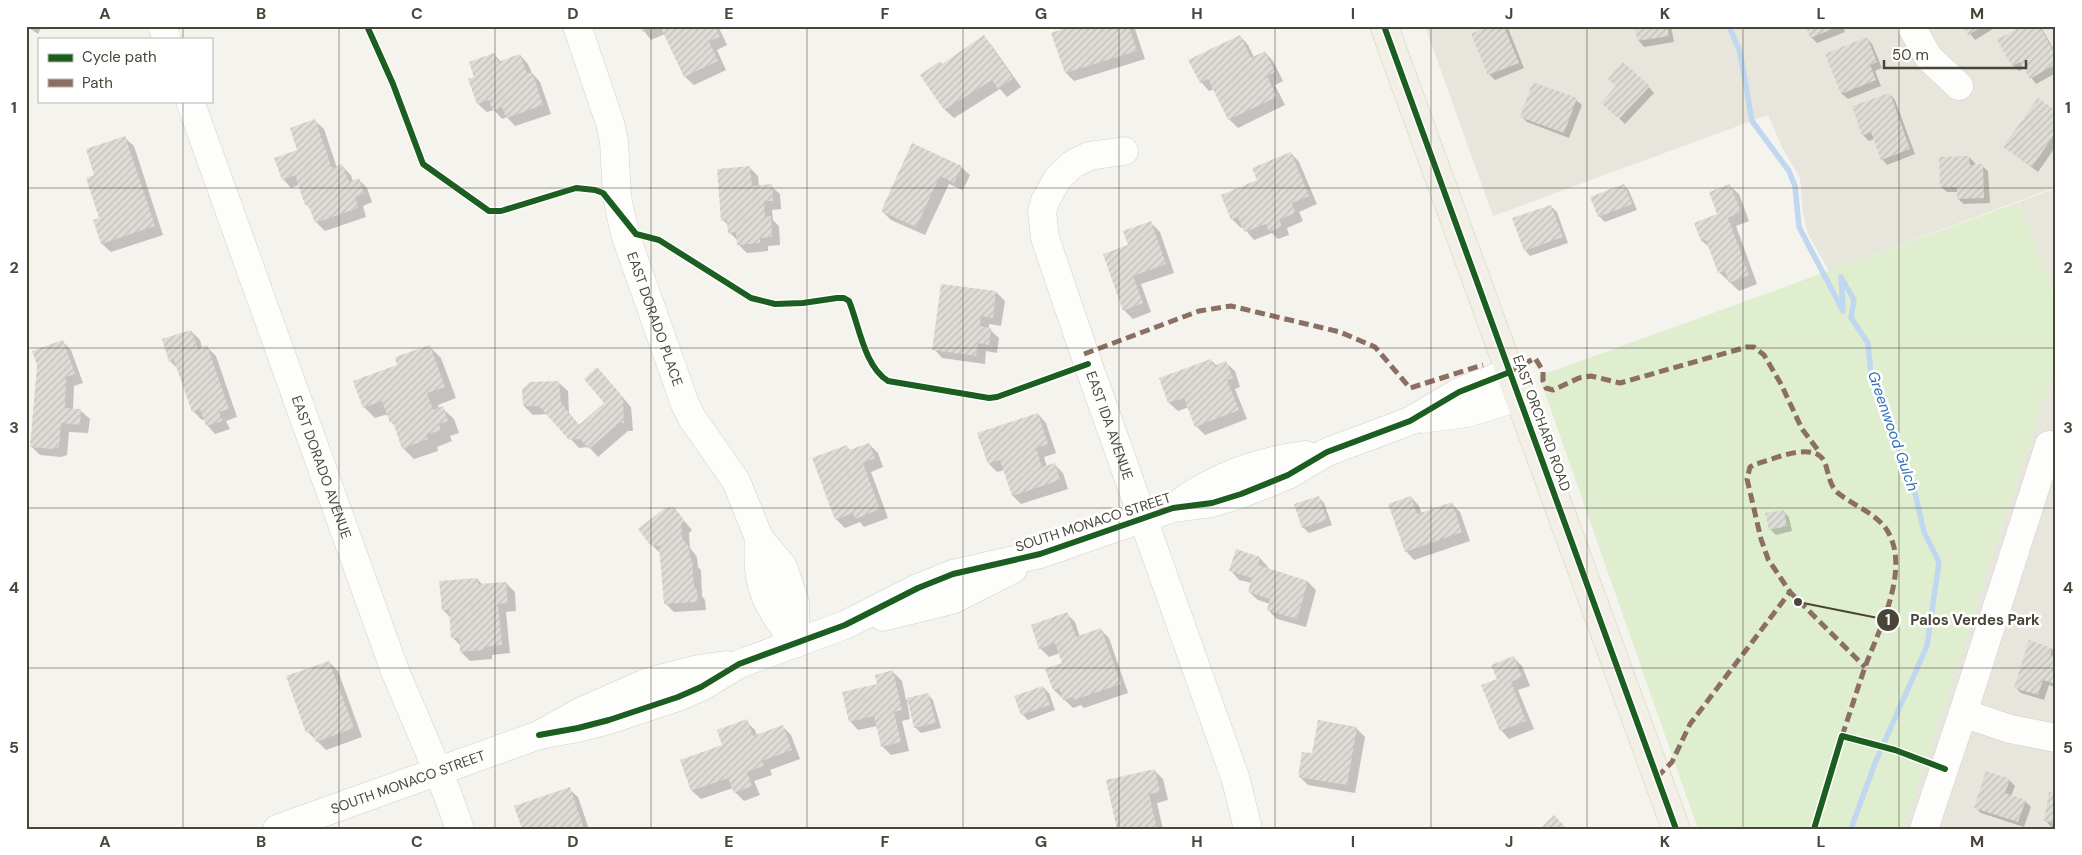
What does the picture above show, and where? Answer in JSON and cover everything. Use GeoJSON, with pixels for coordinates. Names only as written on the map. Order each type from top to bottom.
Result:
{"type":"FeatureCollection","features":[{"type":"Feature","properties":{"kind":"main road","name":"EAST ORCHARD ROAD"},"geometry":{"type":"LineString","coordinates":[[1384,26],[1676,829]]}},
{"type":"Feature","properties":{"kind":"street"},"geometry":{"type":"LineString","coordinates":[[162,26],[167,38]]}},
{"type":"Feature","properties":{"kind":"street","name":"EAST DORADO PLACE"},"geometry":{"type":"LineString","coordinates":[[576,26],[610,124],[614,141],[617,197],[625,234],[638,274],[685,404],[692,418],[736,481],[759,538],[783,567],[790,585],[796,612],[796,643]]}},
{"type":"Feature","properties":{"kind":"street"},"geometry":{"type":"LineString","coordinates":[[1911,26],[1928,58],[1959,86]]}},
{"type":"Feature","properties":{"kind":"street","name":"EAST DORADO AVENUE"},"geometry":{"type":"LineString","coordinates":[[190,102],[394,671],[460,829]]}},
{"type":"Feature","properties":{"kind":"street","name":"EAST IDA AVENUE"},"geometry":{"type":"LineString","coordinates":[[1124,151],[1089,156],[1067,169],[1058,178],[1045,201],[1042,224],[1050,256],[1236,780],[1248,829]]}},
{"type":"Feature","properties":{"kind":"street","name":"SOUTH MONACO STREET"},"geometry":{"type":"LineString","coordinates":[[277,829],[539,735],[611,697],[648,682],[698,669],[738,664],[844,625],[952,600],[979,588],[1040,554],[1173,508],[1206,485],[1236,472],[1281,459],[1327,452],[1410,421],[1467,413],[1514,384]]}},
{"type":"Feature","properties":{"kind":"street"},"geometry":{"type":"LineString","coordinates":[[1924,829],[2053,446]]}},
{"type":"Feature","properties":{"kind":"street"},"geometry":{"type":"LineString","coordinates":[[1963,713],[2010,729],[2056,738]]}},
{"type":"Feature","properties":{"kind":"shaded area"},"geometry":{"type":"Polygon","coordinates":[[[1425,26],[2056,26],[2056,187],[1829,271],[1808,234],[1803,213],[1800,178],[1783,149],[1768,115],[1493,216],[1425,26]]]}},
{"type":"Feature","properties":{"kind":"shaded area"},"geometry":{"type":"Polygon","coordinates":[[[2056,188],[2056,300],[2019,202],[2056,188]]]}},
{"type":"Feature","properties":{"kind":"shaded area"},"geometry":{"type":"Polygon","coordinates":[[[2056,362],[2056,829],[1903,829],[2056,362]]]}},
{"type":"Feature","properties":{"kind":"green space"},"geometry":{"type":"Polygon","coordinates":[[[2019,202],[2056,300],[2056,362],[1903,829],[1698,829],[1539,376],[2019,202]]]}},
{"type":"Feature","properties":{"kind":"building"},"geometry":{"type":"Polygon","coordinates":[[[639,26],[654,26],[642,32],[639,26]]]}},
{"type":"Feature","properties":{"kind":"building"},"geometry":{"type":"Polygon","coordinates":[[[660,26],[715,26],[720,37],[709,41],[718,61],[684,77],[660,26]]]}},
{"type":"Feature","properties":{"kind":"building"},"geometry":{"type":"Polygon","coordinates":[[[1071,26],[1129,26],[1137,51],[1065,73],[1051,33],[1071,26]]]}},
{"type":"Feature","properties":{"kind":"building"},"geometry":{"type":"Polygon","coordinates":[[[1489,26],[1504,26],[1519,63],[1488,75],[1471,34],[1489,26]]]}},
{"type":"Feature","properties":{"kind":"building"},"geometry":{"type":"Polygon","coordinates":[[[1635,26],[1667,26],[1669,36],[1637,41],[1635,26]]]}},
{"type":"Feature","properties":{"kind":"building"},"geometry":{"type":"Polygon","coordinates":[[[1806,26],[1840,26],[1810,38],[1806,26]]]}},
{"type":"Feature","properties":{"kind":"building"},"geometry":{"type":"Polygon","coordinates":[[[1963,26],[1983,26],[1968,35],[1963,26]]]}},
{"type":"Feature","properties":{"kind":"building"},"geometry":{"type":"Polygon","coordinates":[[[2021,26],[2039,26],[2056,55],[2056,64],[2030,79],[2020,62],[2012,66],[1997,40],[2021,26]]]}},
{"type":"Feature","properties":{"kind":"building"},"geometry":{"type":"Polygon","coordinates":[[[984,35],[1013,78],[998,89],[992,80],[944,110],[920,75],[940,61],[942,64],[984,35]]]}},
{"type":"Feature","properties":{"kind":"building"},"geometry":{"type":"Polygon","coordinates":[[[1240,35],[1251,58],[1265,51],[1275,72],[1267,76],[1277,97],[1228,120],[1208,79],[1200,83],[1188,60],[1240,35]]]}},
{"type":"Feature","properties":{"kind":"building"},"geometry":{"type":"Polygon","coordinates":[[[1867,37],[1877,62],[1870,65],[1876,80],[1841,94],[1825,54],[1867,37]]]}},
{"type":"Feature","properties":{"kind":"building"},"geometry":{"type":"Polygon","coordinates":[[[494,53],[498,62],[520,54],[527,74],[532,72],[543,105],[506,118],[502,107],[492,111],[489,100],[477,104],[468,79],[474,77],[469,62],[494,53]]]}},
{"type":"Feature","properties":{"kind":"building"},"geometry":{"type":"Polygon","coordinates":[[[1623,62],[1650,86],[1619,119],[1601,103],[1616,86],[1608,79],[1623,62]]]}},
{"type":"Feature","properties":{"kind":"building"},"geometry":{"type":"Polygon","coordinates":[[[1533,82],[1577,98],[1564,133],[1520,117],[1533,82]]]}},
{"type":"Feature","properties":{"kind":"building"},"geometry":{"type":"Polygon","coordinates":[[[1890,93],[1910,149],[1881,160],[1871,132],[1862,136],[1852,106],[1890,93]]]}},
{"type":"Feature","properties":{"kind":"building"},"geometry":{"type":"Polygon","coordinates":[[[2038,98],[2056,111],[2056,132],[2032,167],[2003,147],[2038,98]]]}},
{"type":"Feature","properties":{"kind":"building"},"geometry":{"type":"Polygon","coordinates":[[[315,119],[332,168],[342,164],[349,182],[359,178],[364,194],[355,197],[358,208],[315,223],[308,204],[305,205],[295,175],[282,180],[274,158],[297,150],[290,128],[315,119]]]}},
{"type":"Feature","properties":{"kind":"building"},"geometry":{"type":"Polygon","coordinates":[[[125,136],[155,226],[101,244],[93,220],[99,218],[86,178],[94,175],[86,149],[125,136]]]}},
{"type":"Feature","properties":{"kind":"building"},"geometry":{"type":"Polygon","coordinates":[[[912,143],[962,166],[954,183],[940,176],[916,227],[881,211],[912,143]]]}},
{"type":"Feature","properties":{"kind":"building"},"geometry":{"type":"Polygon","coordinates":[[[1291,152],[1309,196],[1292,203],[1295,213],[1279,220],[1282,226],[1269,232],[1266,224],[1244,232],[1238,217],[1231,220],[1221,195],[1257,180],[1252,168],[1291,152]]]}},
{"type":"Feature","properties":{"kind":"building"},"geometry":{"type":"Polygon","coordinates":[[[1969,156],[1970,165],[1983,164],[1984,198],[1957,199],[1957,187],[1940,187],[1939,157],[1969,156]]]}},
{"type":"Feature","properties":{"kind":"building"},"geometry":{"type":"Polygon","coordinates":[[[750,166],[752,186],[772,184],[773,201],[764,201],[765,217],[771,216],[772,237],[760,238],[760,243],[737,245],[736,232],[728,233],[727,220],[721,221],[717,169],[750,166]]]}},
{"type":"Feature","properties":{"kind":"building"},"geometry":{"type":"Polygon","coordinates":[[[1624,184],[1632,204],[1598,217],[1590,197],[1624,184]]]}},
{"type":"Feature","properties":{"kind":"building"},"geometry":{"type":"Polygon","coordinates":[[[1730,184],[1741,212],[1728,218],[1749,275],[1729,283],[1725,271],[1718,273],[1706,240],[1701,241],[1694,223],[1717,214],[1709,192],[1730,184]]]}},
{"type":"Feature","properties":{"kind":"building"},"geometry":{"type":"Polygon","coordinates":[[[1551,205],[1563,237],[1524,251],[1512,218],[1551,205]]]}},
{"type":"Feature","properties":{"kind":"building"},"geometry":{"type":"Polygon","coordinates":[[[1151,221],[1166,264],[1133,276],[1143,303],[1123,311],[1103,254],[1128,245],[1123,231],[1151,221]]]}},
{"type":"Feature","properties":{"kind":"building"},"geometry":{"type":"Polygon","coordinates":[[[941,284],[996,291],[993,318],[981,316],[980,326],[991,328],[989,345],[978,343],[976,356],[932,350],[941,284]]]}},
{"type":"Feature","properties":{"kind":"building"},"geometry":{"type":"Polygon","coordinates":[[[191,330],[198,349],[207,345],[229,409],[219,412],[222,421],[206,426],[200,409],[192,412],[174,360],[169,362],[162,339],[191,330]]]}},
{"type":"Feature","properties":{"kind":"building"},"geometry":{"type":"Polygon","coordinates":[[[63,340],[75,374],[66,377],[65,408],[81,409],[80,425],[61,423],[59,447],[52,449],[30,447],[37,365],[32,351],[63,340]]]}},
{"type":"Feature","properties":{"kind":"building"},"geometry":{"type":"Polygon","coordinates":[[[430,345],[445,387],[427,393],[433,410],[443,406],[448,421],[439,424],[441,430],[426,435],[428,439],[402,449],[393,422],[390,423],[382,401],[363,408],[353,381],[397,365],[395,357],[430,345]]]}},
{"type":"Feature","properties":{"kind":"building"},"geometry":{"type":"Polygon","coordinates":[[[1211,359],[1214,366],[1226,361],[1233,378],[1227,380],[1239,410],[1195,427],[1184,398],[1168,403],[1159,378],[1211,359]]]}},
{"type":"Feature","properties":{"kind":"building"},"geometry":{"type":"Polygon","coordinates":[[[597,367],[623,397],[624,423],[619,423],[589,449],[580,439],[569,440],[539,406],[523,406],[522,389],[530,382],[559,381],[561,403],[579,425],[604,403],[584,379],[597,367]]]}},
{"type":"Feature","properties":{"kind":"building"},"geometry":{"type":"Polygon","coordinates":[[[1038,413],[1048,444],[1036,448],[1042,467],[1055,463],[1060,480],[1012,496],[1000,460],[988,464],[977,433],[1038,413]]]}},
{"type":"Feature","properties":{"kind":"building"},"geometry":{"type":"Polygon","coordinates":[[[869,443],[875,458],[863,463],[880,509],[855,519],[853,513],[835,520],[812,458],[847,445],[849,450],[869,443]]]}},
{"type":"Feature","properties":{"kind":"building"},"geometry":{"type":"Polygon","coordinates":[[[1319,496],[1327,520],[1302,528],[1294,504],[1319,496]]]}},
{"type":"Feature","properties":{"kind":"building"},"geometry":{"type":"Polygon","coordinates":[[[1411,496],[1417,514],[1452,502],[1462,532],[1405,552],[1388,504],[1411,496]]]}},
{"type":"Feature","properties":{"kind":"building"},"geometry":{"type":"Polygon","coordinates":[[[674,507],[685,521],[681,524],[682,538],[689,547],[698,602],[664,604],[659,546],[651,546],[638,529],[665,508],[674,507]]]}},
{"type":"Feature","properties":{"kind":"building"},"geometry":{"type":"Polygon","coordinates":[[[1784,510],[1787,526],[1769,530],[1765,513],[1784,510]]]}},
{"type":"Feature","properties":{"kind":"building"},"geometry":{"type":"Polygon","coordinates":[[[1236,549],[1260,557],[1258,565],[1308,581],[1297,619],[1267,610],[1270,599],[1248,592],[1252,578],[1229,571],[1236,549]]]}},
{"type":"Feature","properties":{"kind":"building"},"geometry":{"type":"Polygon","coordinates":[[[478,578],[478,584],[506,582],[508,603],[498,604],[502,645],[484,647],[484,650],[460,652],[459,638],[451,638],[449,610],[442,610],[439,581],[478,578]]]}},
{"type":"Feature","properties":{"kind":"building"},"geometry":{"type":"Polygon","coordinates":[[[1067,612],[1076,637],[1101,628],[1121,684],[1074,700],[1073,697],[1063,700],[1059,688],[1053,690],[1045,669],[1062,663],[1055,643],[1039,649],[1031,625],[1067,612]]]}},
{"type":"Feature","properties":{"kind":"building"},"geometry":{"type":"Polygon","coordinates":[[[2029,640],[2052,648],[2050,655],[2056,657],[2056,684],[2043,680],[2038,695],[2014,688],[2029,640]]]}},
{"type":"Feature","properties":{"kind":"building"},"geometry":{"type":"Polygon","coordinates":[[[1514,656],[1522,677],[1511,682],[1526,721],[1500,731],[1481,685],[1497,679],[1491,665],[1514,656]]]}},
{"type":"Feature","properties":{"kind":"building"},"geometry":{"type":"Polygon","coordinates":[[[329,661],[354,728],[316,742],[312,731],[306,733],[286,676],[329,661]]]}},
{"type":"Feature","properties":{"kind":"building"},"geometry":{"type":"Polygon","coordinates":[[[893,670],[902,710],[894,712],[901,742],[881,747],[874,716],[849,722],[842,692],[877,684],[875,675],[893,670]]]}},
{"type":"Feature","properties":{"kind":"building"},"geometry":{"type":"Polygon","coordinates":[[[1043,686],[1050,705],[1021,715],[1014,696],[1043,686]]]}},
{"type":"Feature","properties":{"kind":"building"},"geometry":{"type":"Polygon","coordinates":[[[928,693],[936,723],[914,728],[907,698],[928,693]]]}},
{"type":"Feature","properties":{"kind":"building"},"geometry":{"type":"Polygon","coordinates":[[[747,719],[753,736],[783,725],[792,750],[762,761],[764,766],[747,772],[752,786],[734,793],[728,778],[691,791],[680,760],[722,745],[717,730],[747,719]]]}},
{"type":"Feature","properties":{"kind":"building"},"geometry":{"type":"Polygon","coordinates":[[[1318,720],[1357,727],[1347,785],[1298,777],[1302,752],[1312,753],[1318,720]]]}},
{"type":"Feature","properties":{"kind":"building"},"geometry":{"type":"Polygon","coordinates":[[[1155,769],[1160,792],[1149,794],[1157,829],[1117,829],[1106,780],[1155,769]]]}},
{"type":"Feature","properties":{"kind":"building"},"geometry":{"type":"Polygon","coordinates":[[[1986,771],[2010,779],[2005,793],[2026,800],[2018,822],[1974,808],[1986,771]]]}},
{"type":"Feature","properties":{"kind":"building"},"geometry":{"type":"Polygon","coordinates":[[[570,787],[584,829],[554,829],[553,826],[543,829],[522,829],[514,806],[570,787]]]}},
{"type":"Feature","properties":{"kind":"building"},"geometry":{"type":"Polygon","coordinates":[[[2049,792],[2056,793],[2056,823],[2044,821],[2049,792]]]}},
{"type":"Feature","properties":{"kind":"building"},"geometry":{"type":"Polygon","coordinates":[[[1554,815],[1567,829],[1540,829],[1554,815]]]}},
{"type":"Feature","properties":{"kind":"waterway","name":"Greenwood Gulch"},"geometry":{"type":"LineString","coordinates":[[1729,26],[1740,52],[1752,121],[1789,171],[1795,186],[1799,227],[1843,311],[1841,277],[1854,300],[1851,318],[1868,343],[1871,377],[1915,493],[1924,532],[1939,562],[1927,646],[1875,763],[1851,829]]}},
{"type":"Feature","properties":{"kind":"marked path"},"geometry":{"type":"LineString","coordinates":[[1084,354],[1199,311],[1231,306],[1340,332],[1375,347],[1410,388],[1483,365]]}},
{"type":"Feature","properties":{"kind":"marked path"},"geometry":{"type":"LineString","coordinates":[[1510,372],[1535,358],[1543,371],[1543,381],[1546,388],[1553,390],[1579,378],[1591,376],[1620,383],[1747,347],[1754,347],[1764,355],[1781,384],[1802,429],[1820,453]]}},
{"type":"Feature","properties":{"kind":"marked path"},"geometry":{"type":"LineString","coordinates":[[1842,736],[1891,596],[1896,559],[1892,541],[1879,521],[1835,490],[1822,458],[1815,453],[1806,452],[1785,455],[1750,467],[1747,479],[1761,539],[1768,559],[1790,592],[1865,667]]}},
{"type":"Feature","properties":{"kind":"marked path"},"geometry":{"type":"LineString","coordinates":[[1657,777],[1672,762],[1690,724],[1790,592]]}},
{"type":"Feature","properties":{"kind":"cycle path"},"geometry":{"type":"LineString","coordinates":[[367,26],[393,84],[423,164],[489,211],[501,211],[576,188],[603,193],[636,234],[659,240],[751,298],[775,304],[803,303],[837,298],[844,298],[849,301],[863,344],[873,366],[888,381],[989,398],[997,397],[1088,364]]}},
{"type":"Feature","properties":{"kind":"cycle path"},"geometry":{"type":"LineString","coordinates":[[1384,26],[1676,829]]}},
{"type":"Feature","properties":{"kind":"cycle path"},"geometry":{"type":"LineString","coordinates":[[539,735],[609,720],[678,697],[701,687],[739,664],[845,625],[918,588],[953,574],[1040,554],[1173,508],[1212,503],[1241,494],[1288,475],[1327,452],[1410,421],[1459,392],[1510,372]]}},
{"type":"Feature","properties":{"kind":"cycle path"},"geometry":{"type":"LineString","coordinates":[[1814,829],[1842,736],[1895,750],[1945,769]]}},
{"type":"Feature","properties":{"kind":"place","name":"Palos Verdes Park"},"geometry":{"type":"Point","coordinates":[1798,602]}}]}
